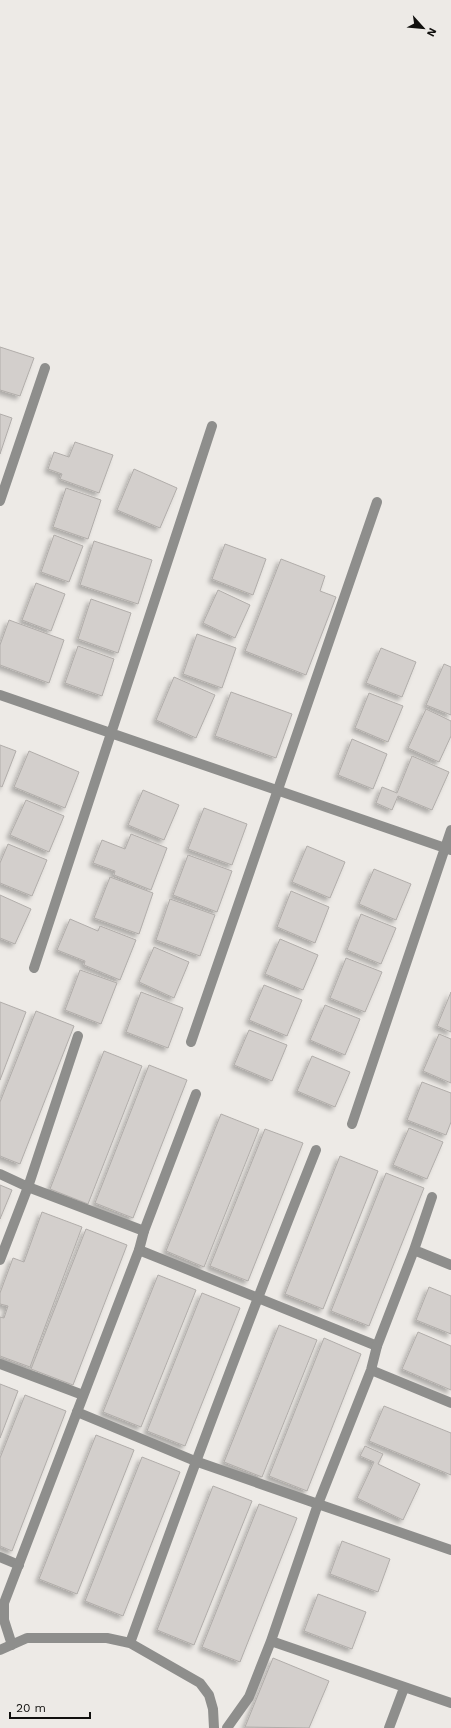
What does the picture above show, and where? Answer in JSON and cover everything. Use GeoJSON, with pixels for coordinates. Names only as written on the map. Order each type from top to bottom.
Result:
{"type":"FeatureCollection","features":[{"type":"Feature","properties":{"kind":"street"},"geometry":{"type":"LineString","coordinates":[[0,501],[45,368]]}},
{"type":"Feature","properties":{"kind":"street"},"geometry":{"type":"LineString","coordinates":[[34,968],[212,426]]}},
{"type":"Feature","properties":{"kind":"street"},"geometry":{"type":"LineString","coordinates":[[191,1042],[377,502]]}},
{"type":"Feature","properties":{"kind":"street"},"geometry":{"type":"LineString","coordinates":[[0,695],[448,848]]}},
{"type":"Feature","properties":{"kind":"street"},"geometry":{"type":"LineString","coordinates":[[352,1124],[448,848],[451,830]]}},
{"type":"Feature","properties":{"kind":"street"},"geometry":{"type":"LineString","coordinates":[[0,1260],[28,1187],[78,1036]]}},
{"type":"Feature","properties":{"kind":"street"},"geometry":{"type":"LineString","coordinates":[[12,1645],[4,1620],[4,1603],[139,1250],[144,1231],[196,1094]]}},
{"type":"Feature","properties":{"kind":"street"},"geometry":{"type":"LineString","coordinates":[[130,1643],[195,1461],[316,1150]]}},
{"type":"Feature","properties":{"kind":"street"},"geometry":{"type":"LineString","coordinates":[[0,1174],[28,1187],[144,1231]]}},
{"type":"Feature","properties":{"kind":"street"},"geometry":{"type":"LineString","coordinates":[[227,1728],[249,1697],[271,1641],[318,1504],[371,1370],[378,1346],[432,1197]]}},
{"type":"Feature","properties":{"kind":"street"},"geometry":{"type":"LineString","coordinates":[[139,1250],[258,1296],[378,1346]]}},
{"type":"Feature","properties":{"kind":"street"},"geometry":{"type":"LineString","coordinates":[[414,1250],[451,1264]]}},
{"type":"Feature","properties":{"kind":"street"},"geometry":{"type":"LineString","coordinates":[[0,1364],[83,1395]]}},
{"type":"Feature","properties":{"kind":"street"},"geometry":{"type":"LineString","coordinates":[[371,1370],[451,1403]]}},
{"type":"Feature","properties":{"kind":"street"},"geometry":{"type":"LineString","coordinates":[[77,1412],[195,1461],[451,1550]]}},
{"type":"Feature","properties":{"kind":"street"},"geometry":{"type":"LineString","coordinates":[[0,1557],[19,1565]]}},
{"type":"Feature","properties":{"kind":"street"},"geometry":{"type":"LineString","coordinates":[[0,1650],[27,1638],[107,1638],[130,1643],[200,1684],[209,1695],[214,1709],[214,1728]]}},
{"type":"Feature","properties":{"kind":"street"},"geometry":{"type":"LineString","coordinates":[[271,1641],[451,1703]]}},
{"type":"Feature","properties":{"kind":"street"},"geometry":{"type":"LineString","coordinates":[[389,1728],[404,1688]]}},
{"type":"Feature","properties":{"kind":"building"},"geometry":{"type":"Polygon","coordinates":[[[0,347],[34,358],[20,396],[0,390],[0,347]]]}},
{"type":"Feature","properties":{"kind":"building"},"geometry":{"type":"Polygon","coordinates":[[[0,414],[12,418],[0,454],[0,414]]]}},
{"type":"Feature","properties":{"kind":"building"},"geometry":{"type":"Polygon","coordinates":[[[75,442],[113,455],[99,493],[60,479],[62,474],[48,469],[54,452],[69,457],[75,442]]]}},
{"type":"Feature","properties":{"kind":"building"},"geometry":{"type":"Polygon","coordinates":[[[134,469],[177,488],[160,528],[117,510],[134,469]]]}},
{"type":"Feature","properties":{"kind":"building"},"geometry":{"type":"Polygon","coordinates":[[[66,488],[101,500],[88,539],[53,527],[66,488]]]}},
{"type":"Feature","properties":{"kind":"building"},"geometry":{"type":"Polygon","coordinates":[[[54,535],[83,546],[69,582],[41,572],[54,535]]]}},
{"type":"Feature","properties":{"kind":"building"},"geometry":{"type":"Polygon","coordinates":[[[94,541],[152,560],[138,604],[80,585],[94,541]]]}},
{"type":"Feature","properties":{"kind":"building"},"geometry":{"type":"Polygon","coordinates":[[[225,544],[266,559],[253,595],[212,579],[225,544]]]}},
{"type":"Feature","properties":{"kind":"building"},"geometry":{"type":"Polygon","coordinates":[[[281,559],[325,576],[320,591],[336,597],[306,675],[245,651],[281,559]]]}},
{"type":"Feature","properties":{"kind":"building"},"geometry":{"type":"Polygon","coordinates":[[[36,583],[65,594],[51,631],[22,620],[36,583]]]}},
{"type":"Feature","properties":{"kind":"building"},"geometry":{"type":"Polygon","coordinates":[[[218,590],[250,605],[235,638],[203,623],[218,590]]]}},
{"type":"Feature","properties":{"kind":"building"},"geometry":{"type":"Polygon","coordinates":[[[91,599],[131,613],[118,653],[78,639],[91,599]]]}},
{"type":"Feature","properties":{"kind":"building"},"geometry":{"type":"Polygon","coordinates":[[[9,620],[64,640],[49,683],[0,665],[0,645],[9,620]]]}},
{"type":"Feature","properties":{"kind":"building"},"geometry":{"type":"Polygon","coordinates":[[[197,634],[236,648],[222,688],[183,674],[197,634]]]}},
{"type":"Feature","properties":{"kind":"building"},"geometry":{"type":"Polygon","coordinates":[[[78,646],[114,659],[102,696],[65,683],[78,646]]]}},
{"type":"Feature","properties":{"kind":"building"},"geometry":{"type":"Polygon","coordinates":[[[381,648],[416,662],[402,697],[366,683],[381,648]]]}},
{"type":"Feature","properties":{"kind":"building"},"geometry":{"type":"Polygon","coordinates":[[[444,664],[451,667],[451,715],[426,705],[444,664]]]}},
{"type":"Feature","properties":{"kind":"building"},"geometry":{"type":"Polygon","coordinates":[[[174,677],[215,695],[196,738],[156,720],[174,677]]]}},
{"type":"Feature","properties":{"kind":"building"},"geometry":{"type":"Polygon","coordinates":[[[231,692],[292,714],[276,758],[215,736],[231,692]]]}},
{"type":"Feature","properties":{"kind":"building"},"geometry":{"type":"Polygon","coordinates":[[[369,693],[403,706],[388,742],[355,728],[369,693]]]}},
{"type":"Feature","properties":{"kind":"building"},"geometry":{"type":"Polygon","coordinates":[[[426,709],[451,721],[451,736],[439,762],[408,748],[426,709]]]}},
{"type":"Feature","properties":{"kind":"building"},"geometry":{"type":"Polygon","coordinates":[[[352,739],[387,754],[373,789],[338,775],[352,739]]]}},
{"type":"Feature","properties":{"kind":"building"},"geometry":{"type":"Polygon","coordinates":[[[0,745],[16,751],[2,787],[0,786],[0,745]]]}},
{"type":"Feature","properties":{"kind":"building"},"geometry":{"type":"Polygon","coordinates":[[[29,751],[79,772],[65,808],[14,787],[29,751]]]}},
{"type":"Feature","properties":{"kind":"building"},"geometry":{"type":"Polygon","coordinates":[[[412,756],[449,772],[432,810],[398,796],[392,810],[376,803],[382,787],[397,793],[412,756]]]}},
{"type":"Feature","properties":{"kind":"building"},"geometry":{"type":"Polygon","coordinates":[[[143,790],[179,805],[164,840],[128,825],[143,790]]]}},
{"type":"Feature","properties":{"kind":"building"},"geometry":{"type":"Polygon","coordinates":[[[26,800],[64,816],[49,852],[10,835],[26,800]]]}},
{"type":"Feature","properties":{"kind":"building"},"geometry":{"type":"Polygon","coordinates":[[[204,808],[247,824],[232,865],[188,849],[204,808]]]}},
{"type":"Feature","properties":{"kind":"building"},"geometry":{"type":"Polygon","coordinates":[[[131,834],[167,848],[151,890],[114,875],[115,871],[93,863],[102,840],[125,849],[131,834]]]}},
{"type":"Feature","properties":{"kind":"building"},"geometry":{"type":"Polygon","coordinates":[[[8,844],[47,860],[32,896],[0,883],[0,863],[8,844]]]}},
{"type":"Feature","properties":{"kind":"building"},"geometry":{"type":"Polygon","coordinates":[[[307,846],[345,862],[330,898],[292,882],[307,846]]]}},
{"type":"Feature","properties":{"kind":"building"},"geometry":{"type":"Polygon","coordinates":[[[188,855],[232,871],[217,912],[173,895],[188,855]]]}},
{"type":"Feature","properties":{"kind":"building"},"geometry":{"type":"Polygon","coordinates":[[[374,869],[411,884],[396,920],[359,904],[374,869]]]}},
{"type":"Feature","properties":{"kind":"building"},"geometry":{"type":"Polygon","coordinates":[[[110,877],[153,893],[139,934],[94,918],[110,877]]]}},
{"type":"Feature","properties":{"kind":"building"},"geometry":{"type":"Polygon","coordinates":[[[291,891],[329,907],[315,943],[277,927],[291,891]]]}},
{"type":"Feature","properties":{"kind":"building"},"geometry":{"type":"Polygon","coordinates":[[[0,895],[31,909],[15,944],[0,938],[0,895]]]}},
{"type":"Feature","properties":{"kind":"building"},"geometry":{"type":"Polygon","coordinates":[[[170,899],[215,915],[200,956],[156,940],[170,899]]]}},
{"type":"Feature","properties":{"kind":"building"},"geometry":{"type":"Polygon","coordinates":[[[361,914],[396,928],[381,964],[347,950],[361,914]]]}},
{"type":"Feature","properties":{"kind":"building"},"geometry":{"type":"Polygon","coordinates":[[[70,919],[98,931],[100,926],[136,940],[120,980],[84,965],[85,961],[57,950],[70,919]]]}},
{"type":"Feature","properties":{"kind":"building"},"geometry":{"type":"Polygon","coordinates":[[[280,939],[318,955],[303,990],[265,974],[280,939]]]}},
{"type":"Feature","properties":{"kind":"building"},"geometry":{"type":"Polygon","coordinates":[[[154,947],[189,962],[174,998],[139,982],[154,947]]]}},
{"type":"Feature","properties":{"kind":"building"},"geometry":{"type":"Polygon","coordinates":[[[346,958],[382,972],[365,1012],[330,998],[346,958]]]}},
{"type":"Feature","properties":{"kind":"building"},"geometry":{"type":"Polygon","coordinates":[[[80,970],[117,983],[101,1024],[65,1010],[80,970]]]}},
{"type":"Feature","properties":{"kind":"building"},"geometry":{"type":"Polygon","coordinates":[[[264,985],[302,1000],[287,1036],[249,1020],[264,985]]]}},
{"type":"Feature","properties":{"kind":"building"},"geometry":{"type":"Polygon","coordinates":[[[141,992],[183,1008],[168,1048],[126,1032],[141,992]]]}},
{"type":"Feature","properties":{"kind":"building"},"geometry":{"type":"Polygon","coordinates":[[[451,992],[451,1032],[437,1026],[451,992]]]}},
{"type":"Feature","properties":{"kind":"building"},"geometry":{"type":"Polygon","coordinates":[[[0,1002],[26,1012],[0,1080],[0,1002]]]}},
{"type":"Feature","properties":{"kind":"building"},"geometry":{"type":"Polygon","coordinates":[[[325,1005],[360,1019],[345,1055],[310,1040],[325,1005]]]}},
{"type":"Feature","properties":{"kind":"building"},"geometry":{"type":"Polygon","coordinates":[[[36,1011],[74,1026],[20,1164],[0,1156],[0,1102],[36,1011]]]}},
{"type":"Feature","properties":{"kind":"building"},"geometry":{"type":"Polygon","coordinates":[[[249,1030],[287,1045],[272,1081],[234,1065],[249,1030]]]}},
{"type":"Feature","properties":{"kind":"building"},"geometry":{"type":"Polygon","coordinates":[[[439,1034],[451,1039],[451,1083],[423,1071],[439,1034]]]}},
{"type":"Feature","properties":{"kind":"building"},"geometry":{"type":"Polygon","coordinates":[[[104,1051],[142,1066],[88,1204],[50,1189],[104,1051]]]}},
{"type":"Feature","properties":{"kind":"building"},"geometry":{"type":"Polygon","coordinates":[[[312,1056],[350,1072],[335,1107],[297,1091],[312,1056]]]}},
{"type":"Feature","properties":{"kind":"building"},"geometry":{"type":"Polygon","coordinates":[[[149,1065],[187,1080],[133,1218],[95,1203],[149,1065]]]}},
{"type":"Feature","properties":{"kind":"building"},"geometry":{"type":"Polygon","coordinates":[[[422,1082],[451,1093],[451,1122],[446,1135],[407,1120],[422,1082]]]}},
{"type":"Feature","properties":{"kind":"building"},"geometry":{"type":"Polygon","coordinates":[[[221,1114],[259,1129],[204,1267],[166,1251],[221,1114]]]}},
{"type":"Feature","properties":{"kind":"building"},"geometry":{"type":"Polygon","coordinates":[[[409,1128],[443,1142],[427,1179],[393,1165],[409,1128]]]}},
{"type":"Feature","properties":{"kind":"building"},"geometry":{"type":"Polygon","coordinates":[[[265,1129],[303,1143],[248,1281],[210,1266],[265,1129]]]}},
{"type":"Feature","properties":{"kind":"building"},"geometry":{"type":"Polygon","coordinates":[[[340,1156],[378,1171],[323,1309],[285,1294],[340,1156]]]}},
{"type":"Feature","properties":{"kind":"building"},"geometry":{"type":"Polygon","coordinates":[[[386,1173],[424,1188],[369,1326],[331,1311],[386,1173]]]}},
{"type":"Feature","properties":{"kind":"building"},"geometry":{"type":"Polygon","coordinates":[[[0,1185],[12,1190],[0,1219],[0,1185]]]}},
{"type":"Feature","properties":{"kind":"building"},"geometry":{"type":"Polygon","coordinates":[[[42,1212],[82,1227],[30,1367],[0,1356],[0,1317],[4,1318],[8,1306],[0,1304],[0,1293],[13,1258],[24,1262],[42,1212]]]}},
{"type":"Feature","properties":{"kind":"building"},"geometry":{"type":"Polygon","coordinates":[[[86,1229],[127,1245],[73,1385],[31,1369],[86,1229]]]}},
{"type":"Feature","properties":{"kind":"building"},"geometry":{"type":"Polygon","coordinates":[[[158,1275],[196,1290],[141,1427],[103,1412],[158,1275]]]}},
{"type":"Feature","properties":{"kind":"building"},"geometry":{"type":"Polygon","coordinates":[[[429,1287],[451,1296],[451,1334],[416,1320],[429,1287]]]}},
{"type":"Feature","properties":{"kind":"building"},"geometry":{"type":"Polygon","coordinates":[[[202,1293],[240,1308],[185,1446],[147,1431],[202,1293]]]}},
{"type":"Feature","properties":{"kind":"building"},"geometry":{"type":"Polygon","coordinates":[[[279,1325],[317,1340],[262,1477],[224,1462],[279,1325]]]}},
{"type":"Feature","properties":{"kind":"building"},"geometry":{"type":"Polygon","coordinates":[[[418,1332],[451,1346],[451,1390],[402,1369],[418,1332]]]}},
{"type":"Feature","properties":{"kind":"building"},"geometry":{"type":"Polygon","coordinates":[[[324,1338],[361,1354],[307,1491],[269,1476],[324,1338]]]}},
{"type":"Feature","properties":{"kind":"building"},"geometry":{"type":"Polygon","coordinates":[[[0,1384],[18,1391],[0,1438],[0,1384]]]}},
{"type":"Feature","properties":{"kind":"building"},"geometry":{"type":"Polygon","coordinates":[[[25,1395],[66,1411],[12,1551],[0,1546],[0,1458],[25,1395]]]}},
{"type":"Feature","properties":{"kind":"building"},"geometry":{"type":"Polygon","coordinates":[[[384,1406],[451,1433],[451,1475],[369,1441],[384,1406]]]}},
{"type":"Feature","properties":{"kind":"building"},"geometry":{"type":"Polygon","coordinates":[[[96,1435],[134,1450],[77,1594],[39,1579],[96,1435]]]}},
{"type":"Feature","properties":{"kind":"building"},"geometry":{"type":"Polygon","coordinates":[[[365,1446],[383,1454],[378,1464],[420,1484],[403,1520],[357,1498],[374,1462],[360,1456],[365,1446]]]}},
{"type":"Feature","properties":{"kind":"building"},"geometry":{"type":"Polygon","coordinates":[[[142,1457],[180,1472],[123,1616],[85,1601],[142,1457]]]}},
{"type":"Feature","properties":{"kind":"building"},"geometry":{"type":"Polygon","coordinates":[[[213,1486],[252,1501],[194,1645],[157,1630],[213,1486]]]}},
{"type":"Feature","properties":{"kind":"building"},"geometry":{"type":"Polygon","coordinates":[[[259,1504],[297,1518],[240,1662],[202,1647],[259,1504]]]}},
{"type":"Feature","properties":{"kind":"building"},"geometry":{"type":"Polygon","coordinates":[[[342,1541],[390,1559],[378,1592],[330,1574],[342,1541]]]}},
{"type":"Feature","properties":{"kind":"building"},"geometry":{"type":"Polygon","coordinates":[[[318,1594],[366,1612],[352,1649],[304,1631],[318,1594]]]}},
{"type":"Feature","properties":{"kind":"building"},"geometry":{"type":"Polygon","coordinates":[[[273,1658],[329,1681],[309,1728],[245,1727],[273,1658]]]}}]}
